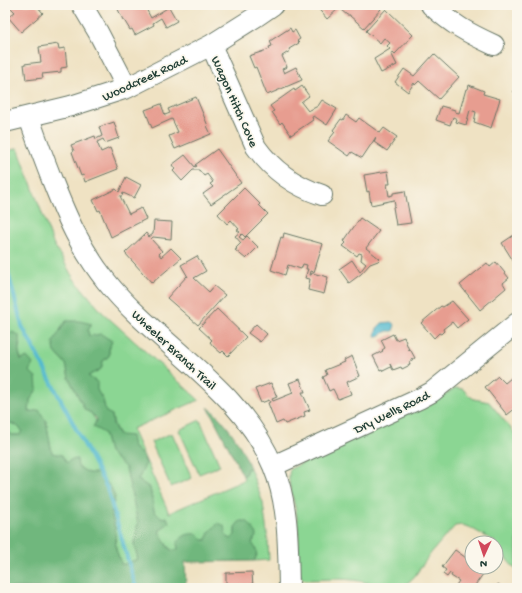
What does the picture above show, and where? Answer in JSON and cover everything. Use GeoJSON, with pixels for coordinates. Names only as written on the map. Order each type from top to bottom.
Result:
{"type":"FeatureCollection","features":[{"type":"Feature","properties":{"kind":"street"},"geometry":{"type":"LineString","coordinates":[[82,5],[127,88]]}},
{"type":"Feature","properties":{"kind":"street","name":"Woodcreek Road"},"geometry":{"type":"LineString","coordinates":[[5,122],[84,102],[127,88],[211,45],[272,5]]}},
{"type":"Feature","properties":{"kind":"street"},"geometry":{"type":"LineString","coordinates":[[431,5],[465,32],[494,45]]}},
{"type":"Feature","properties":{"kind":"street","name":"Wagon Hitch Cove"},"geometry":{"type":"LineString","coordinates":[[211,45],[256,147],[282,175],[294,183],[322,195]]}},
{"type":"Feature","properties":{"kind":"street","name":"Wheeler Branch Trail"},"geometry":{"type":"LineString","coordinates":[[29,117],[68,221],[92,263],[123,301],[231,402],[257,436],[273,466],[283,503],[286,522],[289,588]]}},
{"type":"Feature","properties":{"kind":"street","name":"Dry Wells Road"},"geometry":{"type":"LineString","coordinates":[[273,466],[432,392],[517,323]]}},
{"type":"Feature","properties":{"kind":"green space"},"geometry":{"type":"Polygon","coordinates":[[[18,148],[53,243],[74,279],[102,312],[199,400],[132,429],[169,513],[244,480],[243,476],[245,475],[247,469],[250,468],[263,503],[269,560],[254,561],[257,555],[252,543],[257,534],[251,528],[235,527],[235,535],[231,539],[226,536],[207,540],[177,543],[178,549],[174,551],[167,545],[159,533],[162,528],[169,523],[167,517],[161,518],[154,511],[150,488],[138,480],[146,462],[142,455],[117,431],[112,415],[106,413],[103,400],[88,376],[101,369],[103,361],[109,356],[109,349],[89,336],[88,330],[92,324],[66,321],[60,330],[55,352],[66,364],[69,378],[85,410],[91,413],[104,433],[109,452],[126,468],[138,523],[134,544],[138,559],[122,565],[116,550],[115,528],[111,513],[115,497],[89,473],[67,463],[52,453],[46,421],[29,413],[30,400],[37,389],[18,352],[20,344],[6,332],[5,328],[8,314],[5,312],[5,152],[18,148]]]}},
{"type":"Feature","properties":{"kind":"green space"},"geometry":{"type":"Polygon","coordinates":[[[66,321],[79,321],[92,324],[88,330],[89,336],[101,334],[112,341],[109,349],[109,356],[103,361],[101,369],[88,376],[97,382],[97,390],[103,400],[106,412],[112,415],[113,424],[119,435],[131,436],[133,447],[141,454],[146,463],[138,480],[150,488],[154,511],[161,518],[167,517],[169,523],[159,532],[168,547],[173,551],[178,549],[177,543],[181,538],[189,534],[198,534],[203,540],[207,540],[209,532],[219,523],[224,526],[226,536],[231,539],[235,535],[235,527],[240,521],[247,521],[257,534],[252,543],[256,552],[254,561],[185,562],[186,588],[5,588],[5,430],[12,435],[20,435],[22,430],[16,425],[5,421],[5,327],[7,335],[12,332],[19,335],[19,351],[21,360],[27,357],[33,364],[29,371],[36,377],[37,389],[30,400],[29,412],[39,410],[46,421],[52,453],[62,455],[67,463],[70,460],[77,459],[78,467],[89,473],[97,473],[111,487],[115,497],[111,513],[115,528],[116,550],[122,565],[138,559],[134,544],[138,523],[126,468],[109,452],[104,433],[93,427],[97,419],[85,410],[69,378],[66,364],[55,352],[53,342],[66,321]]]}},
{"type":"Feature","properties":{"kind":"green space"},"geometry":{"type":"Polygon","coordinates":[[[456,388],[463,389],[474,399],[489,402],[517,436],[517,571],[504,555],[504,535],[483,535],[462,525],[455,526],[431,553],[414,577],[402,588],[346,579],[305,580],[301,577],[299,573],[297,520],[289,480],[290,469],[439,398],[456,388]]]}},
{"type":"Feature","properties":{"kind":"green space"},"geometry":{"type":"Polygon","coordinates":[[[208,407],[233,434],[250,468],[247,469],[245,475],[243,476],[208,407]]]}},
{"type":"Feature","properties":{"kind":"green space"},"geometry":{"type":"Polygon","coordinates":[[[200,420],[220,466],[199,474],[179,430],[200,420]]]}},
{"type":"Feature","properties":{"kind":"green space"},"geometry":{"type":"Polygon","coordinates":[[[5,421],[16,425],[23,430],[21,435],[12,435],[5,430],[5,421]]]}},
{"type":"Feature","properties":{"kind":"green space"},"geometry":{"type":"Polygon","coordinates":[[[172,433],[192,478],[171,487],[151,442],[172,433]]]}},
{"type":"Feature","properties":{"kind":"water"},"geometry":{"type":"Polygon","coordinates":[[[391,322],[395,325],[393,331],[387,331],[377,337],[375,336],[377,328],[382,323],[391,322]]]}},
{"type":"Feature","properties":{"kind":"building"},"geometry":{"type":"Polygon","coordinates":[[[8,5],[36,5],[43,13],[21,32],[8,17],[15,12],[8,5]]]}},
{"type":"Feature","properties":{"kind":"building"},"geometry":{"type":"Polygon","coordinates":[[[116,5],[144,5],[151,18],[169,7],[177,21],[166,27],[161,18],[153,23],[154,25],[135,35],[132,29],[130,30],[123,20],[116,5]]]}},
{"type":"Feature","properties":{"kind":"building"},"geometry":{"type":"Polygon","coordinates":[[[336,5],[339,8],[327,19],[316,6],[336,5]]]}},
{"type":"Feature","properties":{"kind":"building"},"geometry":{"type":"Polygon","coordinates":[[[339,5],[377,5],[381,9],[364,28],[350,15],[347,15],[341,10],[339,5]]]}},
{"type":"Feature","properties":{"kind":"building"},"geometry":{"type":"Polygon","coordinates":[[[386,9],[413,35],[395,54],[393,52],[391,53],[397,65],[381,73],[374,59],[390,49],[387,46],[390,43],[384,38],[380,43],[366,31],[386,9]]]}},
{"type":"Feature","properties":{"kind":"building"},"geometry":{"type":"Polygon","coordinates":[[[290,28],[292,32],[295,30],[300,39],[297,41],[299,43],[289,49],[290,51],[282,56],[287,67],[282,69],[284,73],[296,67],[302,80],[267,95],[256,67],[254,68],[249,56],[270,49],[269,47],[272,46],[270,41],[290,28]]]}},
{"type":"Feature","properties":{"kind":"building"},"geometry":{"type":"Polygon","coordinates":[[[58,44],[59,49],[65,48],[67,67],[61,68],[61,72],[42,74],[43,78],[26,80],[24,64],[41,62],[39,47],[58,44]]]}},
{"type":"Feature","properties":{"kind":"building"},"geometry":{"type":"Polygon","coordinates":[[[434,54],[459,77],[439,99],[419,81],[415,85],[414,83],[408,92],[395,82],[404,69],[414,76],[434,54]]]}},
{"type":"Feature","properties":{"kind":"building"},"geometry":{"type":"Polygon","coordinates":[[[469,85],[484,91],[483,94],[500,99],[491,128],[474,122],[476,112],[470,110],[466,125],[456,122],[457,119],[453,117],[450,125],[436,120],[441,106],[455,110],[455,112],[459,113],[466,89],[468,89],[469,85]]]}},
{"type":"Feature","properties":{"kind":"building"},"geometry":{"type":"Polygon","coordinates":[[[302,86],[309,96],[301,102],[308,111],[318,106],[322,100],[337,109],[327,125],[314,116],[312,117],[313,120],[291,135],[282,122],[280,124],[270,106],[294,89],[295,91],[302,86]]]}},
{"type":"Feature","properties":{"kind":"building"},"geometry":{"type":"Polygon","coordinates":[[[517,87],[517,95],[513,91],[517,87]]]}},
{"type":"Feature","properties":{"kind":"building"},"geometry":{"type":"Polygon","coordinates":[[[196,97],[211,134],[175,149],[169,136],[178,132],[172,119],[152,128],[145,110],[161,104],[165,115],[170,113],[168,109],[196,97]]]}},
{"type":"Feature","properties":{"kind":"building"},"geometry":{"type":"Polygon","coordinates":[[[346,115],[356,122],[359,118],[380,133],[384,128],[397,137],[387,151],[374,142],[376,137],[362,158],[352,152],[349,156],[328,141],[335,132],[333,130],[346,115]]]}},
{"type":"Feature","properties":{"kind":"building"},"geometry":{"type":"Polygon","coordinates":[[[114,122],[119,138],[105,143],[103,139],[97,142],[101,152],[110,148],[118,169],[85,182],[83,175],[81,176],[71,145],[95,136],[96,139],[102,136],[99,127],[114,122]]]}},
{"type":"Feature","properties":{"kind":"building"},"geometry":{"type":"Polygon","coordinates":[[[217,149],[241,183],[211,204],[203,194],[213,187],[210,184],[213,182],[207,174],[204,176],[199,170],[193,170],[182,181],[173,171],[175,169],[172,165],[185,155],[195,167],[197,166],[195,165],[217,149]]]}},
{"type":"Feature","properties":{"kind":"building"},"geometry":{"type":"Polygon","coordinates":[[[388,171],[390,184],[387,184],[389,196],[393,195],[393,193],[405,191],[411,223],[396,225],[393,207],[395,206],[394,200],[371,205],[369,191],[367,192],[364,175],[388,171]]]}},
{"type":"Feature","properties":{"kind":"building"},"geometry":{"type":"Polygon","coordinates":[[[126,177],[141,185],[134,198],[123,193],[122,196],[120,196],[129,214],[141,208],[146,219],[111,237],[100,210],[98,211],[93,200],[116,189],[119,192],[126,177]]]}},
{"type":"Feature","properties":{"kind":"building"},"geometry":{"type":"Polygon","coordinates":[[[244,188],[268,214],[245,237],[242,234],[239,237],[243,240],[247,236],[258,247],[246,259],[235,250],[241,243],[235,236],[240,232],[237,230],[239,229],[231,220],[227,224],[218,214],[244,188]]]}},
{"type":"Feature","properties":{"kind":"building"},"geometry":{"type":"Polygon","coordinates":[[[360,218],[379,231],[366,248],[380,259],[370,264],[361,274],[349,283],[339,269],[352,260],[360,272],[366,264],[361,260],[362,254],[359,253],[357,256],[343,246],[346,243],[344,241],[360,218]]]}},
{"type":"Feature","properties":{"kind":"building"},"geometry":{"type":"Polygon","coordinates":[[[154,221],[172,222],[171,239],[153,237],[151,239],[162,251],[159,254],[161,257],[171,248],[181,258],[152,283],[125,253],[146,233],[149,237],[153,234],[154,221]]]}},
{"type":"Feature","properties":{"kind":"building"},"geometry":{"type":"Polygon","coordinates":[[[284,233],[323,244],[314,272],[311,271],[310,275],[312,273],[328,277],[324,294],[308,290],[310,279],[305,278],[308,269],[306,269],[307,265],[303,264],[301,269],[288,265],[285,275],[271,270],[281,237],[283,238],[284,233]]]}},
{"type":"Feature","properties":{"kind":"building"},"geometry":{"type":"Polygon","coordinates":[[[517,233],[517,267],[502,243],[517,233]]]}},
{"type":"Feature","properties":{"kind":"building"},"geometry":{"type":"Polygon","coordinates":[[[197,256],[206,271],[194,278],[209,292],[214,286],[225,295],[198,325],[167,298],[187,276],[188,277],[181,265],[197,256]]]}},
{"type":"Feature","properties":{"kind":"building"},"geometry":{"type":"Polygon","coordinates":[[[496,262],[509,278],[503,283],[506,288],[480,310],[460,285],[487,263],[490,267],[496,262]]]}},
{"type":"Feature","properties":{"kind":"building"},"geometry":{"type":"Polygon","coordinates":[[[452,301],[468,319],[457,328],[452,322],[443,329],[444,331],[441,334],[439,333],[434,338],[421,323],[441,306],[443,307],[452,301]]]}},
{"type":"Feature","properties":{"kind":"building"},"geometry":{"type":"Polygon","coordinates":[[[217,309],[246,337],[228,356],[223,351],[221,353],[213,346],[210,342],[212,340],[199,328],[217,309]]]}},
{"type":"Feature","properties":{"kind":"building"},"geometry":{"type":"Polygon","coordinates":[[[256,324],[267,334],[260,342],[248,333],[256,324]]]}},
{"type":"Feature","properties":{"kind":"building"},"geometry":{"type":"Polygon","coordinates":[[[393,334],[396,340],[404,337],[409,350],[410,349],[415,358],[409,362],[410,365],[402,369],[401,367],[393,370],[390,364],[391,367],[383,371],[382,369],[380,370],[373,356],[383,351],[382,350],[385,348],[381,340],[393,334]]]}},
{"type":"Feature","properties":{"kind":"building"},"geometry":{"type":"Polygon","coordinates":[[[352,356],[360,376],[347,382],[351,394],[338,399],[333,389],[329,391],[323,377],[327,375],[325,370],[345,362],[344,360],[352,356]]]}},
{"type":"Feature","properties":{"kind":"building"},"geometry":{"type":"Polygon","coordinates":[[[517,373],[517,407],[507,415],[485,387],[498,376],[505,383],[517,373]]]}},
{"type":"Feature","properties":{"kind":"building"},"geometry":{"type":"Polygon","coordinates":[[[300,379],[305,392],[302,392],[310,410],[304,412],[305,416],[285,424],[283,421],[276,424],[268,403],[270,402],[269,400],[261,403],[255,389],[271,383],[277,397],[272,399],[273,401],[293,393],[289,383],[300,379]]]}},
{"type":"Feature","properties":{"kind":"building"},"geometry":{"type":"Polygon","coordinates":[[[455,550],[464,556],[464,575],[482,575],[473,588],[454,588],[459,581],[451,576],[452,574],[450,573],[447,577],[443,574],[446,570],[442,567],[455,550]]]}},
{"type":"Feature","properties":{"kind":"building"},"geometry":{"type":"Polygon","coordinates":[[[252,572],[253,588],[226,588],[226,573],[252,572]]]}},
{"type":"Feature","properties":{"kind":"building"},"geometry":{"type":"Polygon","coordinates":[[[498,584],[504,588],[495,588],[498,584]]]}},
{"type":"Feature","properties":{"kind":"waterway"},"geometry":{"type":"LineString","coordinates":[[5,261],[22,326],[107,488],[136,588]]}}]}
